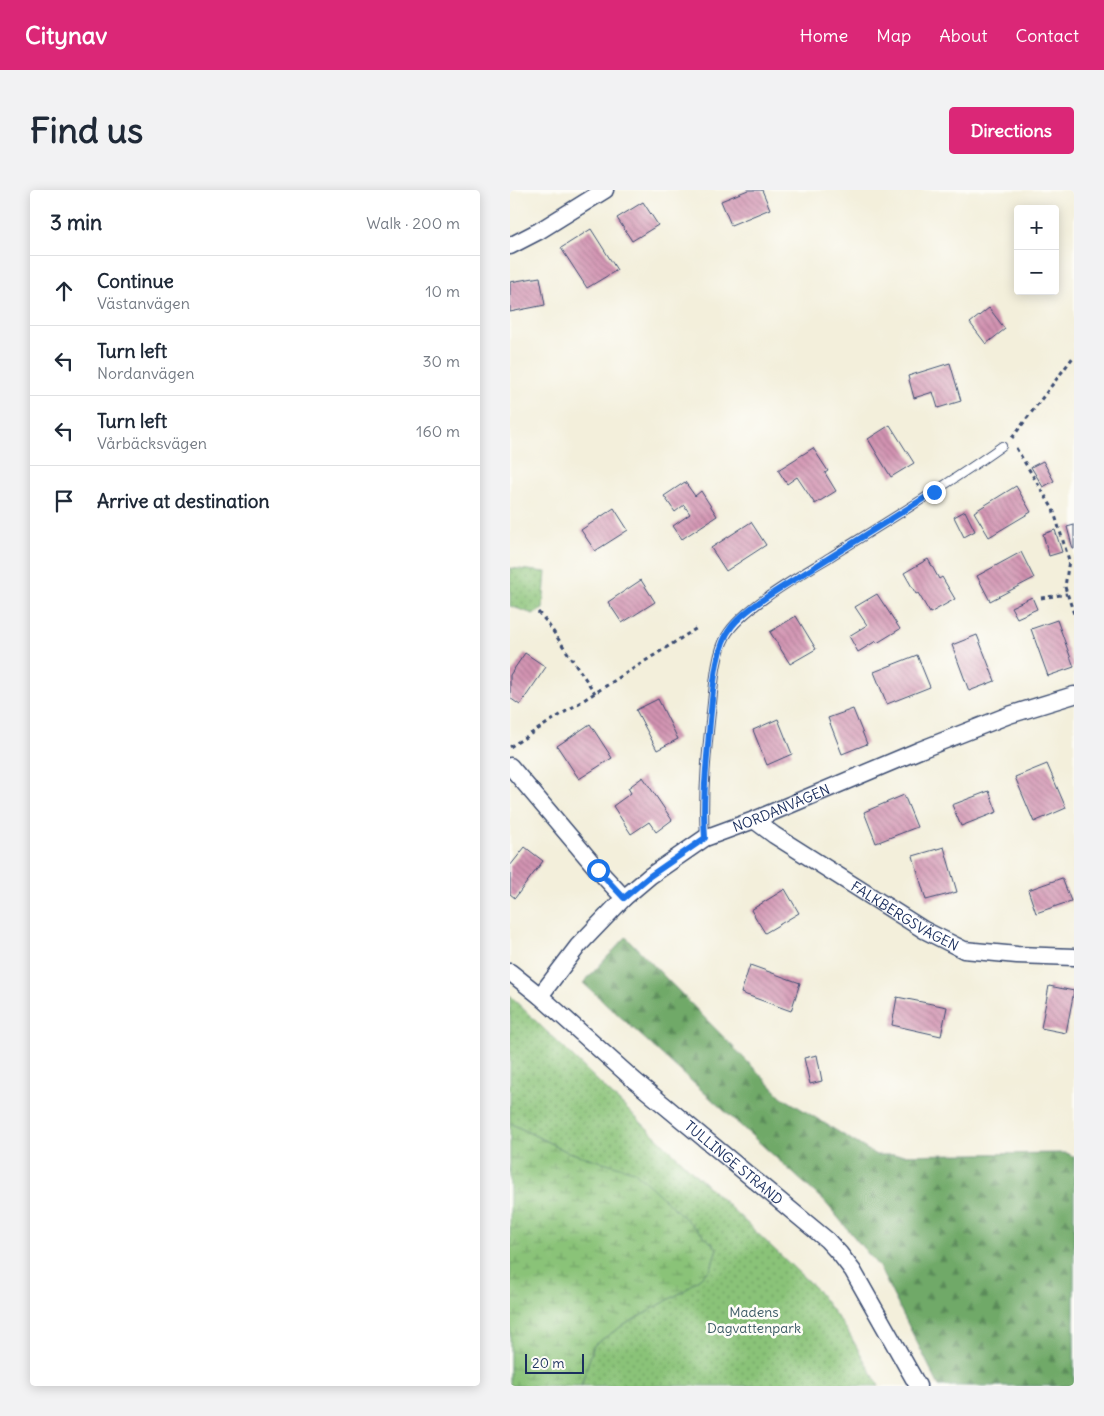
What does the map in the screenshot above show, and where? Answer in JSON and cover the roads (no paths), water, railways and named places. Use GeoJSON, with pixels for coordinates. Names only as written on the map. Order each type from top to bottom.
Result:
{"type":"FeatureCollection","features":[{"type":"Feature","properties":{"kind":"street"},"geometry":{"type":"LineString","coordinates":[[510,246],[539,231],[605,190]]}},
{"type":"Feature","properties":{"kind":"street","name":"NORDANVÄGEN"},"geometry":{"type":"LineString","coordinates":[[540,996],[578,946],[624,898],[650,876],[705,838],[754,820],[920,750],[1009,715],[1074,695]]}},
{"type":"Feature","properties":{"kind":"street"},"geometry":{"type":"LineString","coordinates":[[510,766],[624,898]]}},
{"type":"Feature","properties":{"kind":"street","name":"FALKBERGSVÄGEN"},"geometry":{"type":"LineString","coordinates":[[754,820],[924,930],[964,950],[1017,955],[1074,957]]}},
{"type":"Feature","properties":{"kind":"street","name":"TULLINGE STRAND"},"geometry":{"type":"LineString","coordinates":[[510,972],[540,996],[635,1081],[836,1250],[853,1271],[918,1386]]}},
{"type":"Feature","properties":{"kind":"lane"},"geometry":{"type":"LineString","coordinates":[[705,838],[704,806],[716,669],[724,638],[732,626],[781,588],[964,473],[1002,446]]}},
{"type":"Feature","properties":{"kind":"park label","name":"Madens Dagvattenpark"},"geometry":{"type":"Point","coordinates":[754,1320]}}]}
